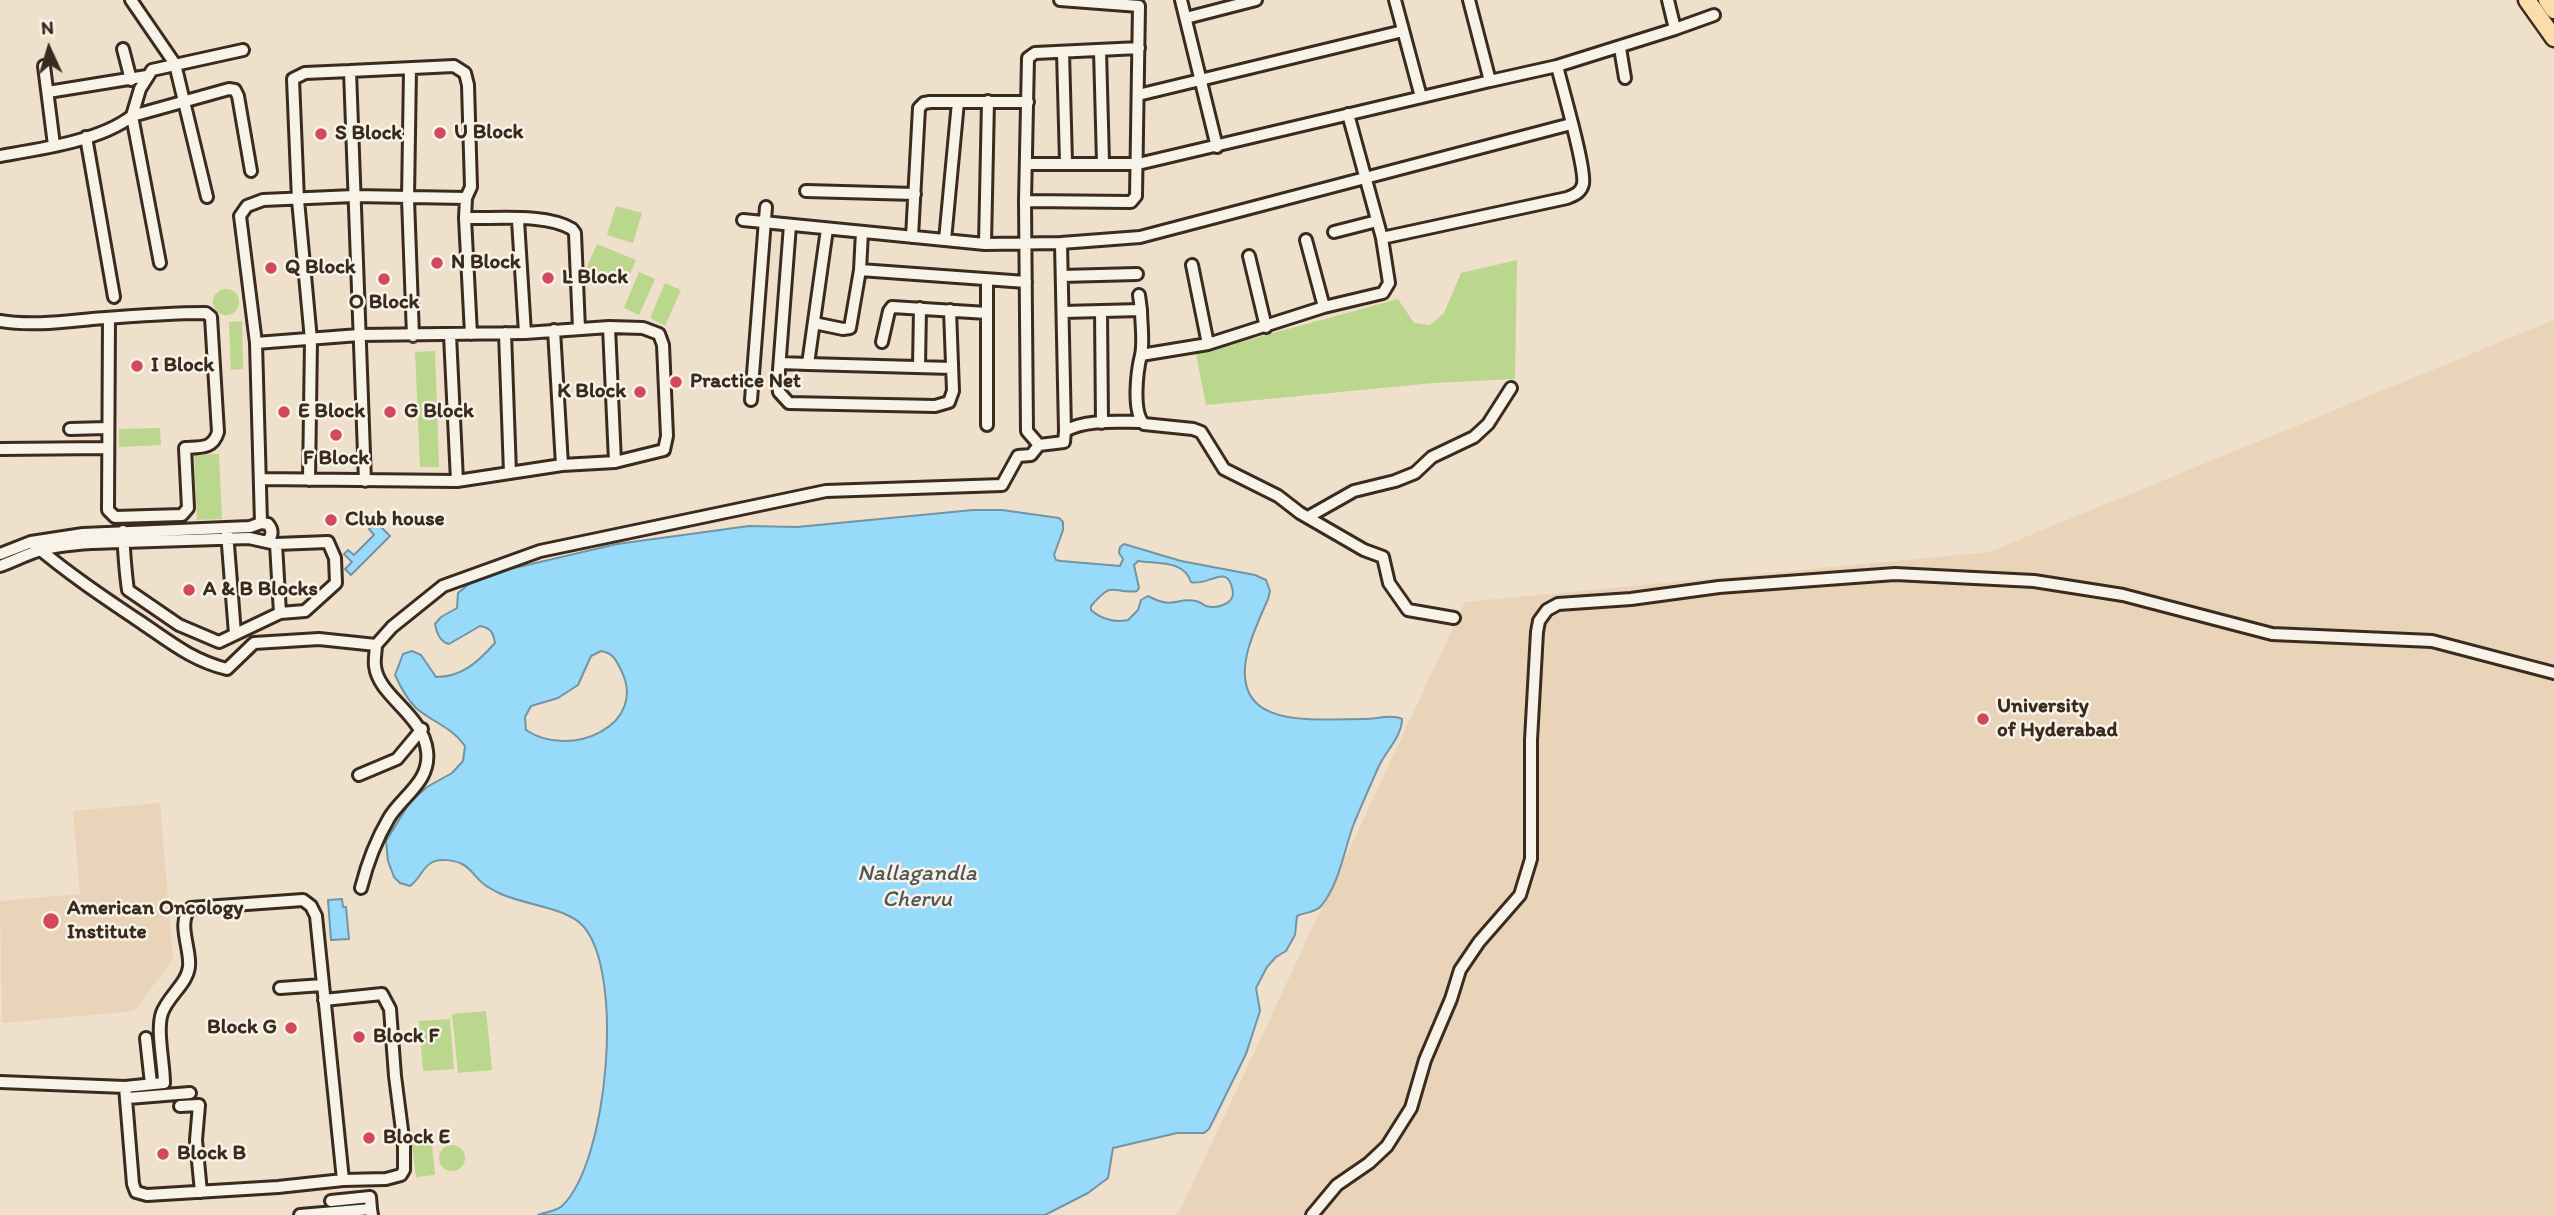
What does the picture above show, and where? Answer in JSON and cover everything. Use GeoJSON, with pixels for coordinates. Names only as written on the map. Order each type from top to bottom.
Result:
{"type":"FeatureCollection","features":[{"type":"Feature","properties":{"kind":"main road"},"geometry":{"type":"LineString","coordinates":[[2527,0],[2554,38]]}},
{"type":"Feature","properties":{"kind":"main road"},"geometry":{"type":"LineString","coordinates":[[2547,0],[2554,10]]}},
{"type":"Feature","properties":{"kind":"street"},"geometry":{"type":"LineString","coordinates":[[131,0],[175,64],[207,197]]}},
{"type":"Feature","properties":{"kind":"street"},"geometry":{"type":"LineString","coordinates":[[1025,201],[1131,202],[1136,196],[1139,6],[1060,0]]}},
{"type":"Feature","properties":{"kind":"street"},"geometry":{"type":"LineString","coordinates":[[1181,0],[1217,147]]}},
{"type":"Feature","properties":{"kind":"street"},"geometry":{"type":"LineString","coordinates":[[1185,18],[1256,0]]}},
{"type":"Feature","properties":{"kind":"street"},"geometry":{"type":"LineString","coordinates":[[1395,0],[1421,97]]}},
{"type":"Feature","properties":{"kind":"street"},"geometry":{"type":"LineString","coordinates":[[1469,0],[1490,81]]}},
{"type":"Feature","properties":{"kind":"street"},"geometry":{"type":"LineString","coordinates":[[1668,0],[1675,29]]}},
{"type":"Feature","properties":{"kind":"street"},"geometry":{"type":"LineString","coordinates":[[1027,164],[1138,163],[1217,147],[1557,66],[1620,48],[1714,15]]}},
{"type":"Feature","properties":{"kind":"street"},"geometry":{"type":"LineString","coordinates":[[1138,95],[1403,31]]}},
{"type":"Feature","properties":{"kind":"street"},"geometry":{"type":"LineString","coordinates":[[1039,445],[1027,431],[1025,201],[1028,58],[1035,53],[1139,48]]}},
{"type":"Feature","properties":{"kind":"street"},"geometry":{"type":"LineString","coordinates":[[1620,48],[1625,78]]}},
{"type":"Feature","properties":{"kind":"street"},"geometry":{"type":"LineString","coordinates":[[123,49],[131,80]]}},
{"type":"Feature","properties":{"kind":"street"},"geometry":{"type":"LineString","coordinates":[[160,263],[132,116],[140,89],[152,70],[243,50]]}},
{"type":"Feature","properties":{"kind":"street"},"geometry":{"type":"LineString","coordinates":[[1100,50],[1102,162]]}},
{"type":"Feature","properties":{"kind":"street"},"geometry":{"type":"LineString","coordinates":[[1063,52],[1066,162]]}},
{"type":"Feature","properties":{"kind":"street"},"geometry":{"type":"LineString","coordinates":[[44,66],[54,145]]}},
{"type":"Feature","properties":{"kind":"street"},"geometry":{"type":"LineString","coordinates":[[309,480],[311,340],[298,200],[293,79],[305,73],[454,66],[466,72],[471,187],[466,198],[465,218],[471,334]]}},
{"type":"Feature","properties":{"kind":"street"},"geometry":{"type":"LineString","coordinates":[[1382,238],[1576,194],[1583,186],[1583,177],[1557,66]]}},
{"type":"Feature","properties":{"kind":"street"},"geometry":{"type":"LineString","coordinates":[[410,69],[408,199],[413,336]]}},
{"type":"Feature","properties":{"kind":"street"},"geometry":{"type":"LineString","coordinates":[[350,72],[365,481]]}},
{"type":"Feature","properties":{"kind":"street"},"geometry":{"type":"LineString","coordinates":[[48,92],[147,76]]}},
{"type":"Feature","properties":{"kind":"street"},"geometry":{"type":"LineString","coordinates":[[0,156],[86,137],[122,124],[132,116],[229,89],[235,90],[251,171]]}},
{"type":"Feature","properties":{"kind":"street"},"geometry":{"type":"LineString","coordinates":[[985,244],[988,101]]}},
{"type":"Feature","properties":{"kind":"street"},"geometry":{"type":"LineString","coordinates":[[945,240],[958,102]]}},
{"type":"Feature","properties":{"kind":"street"},"geometry":{"type":"LineString","coordinates":[[912,237],[919,108],[923,103],[1028,102]]}},
{"type":"Feature","properties":{"kind":"street"},"geometry":{"type":"LineString","coordinates":[[1141,355],[1208,344],[1324,307],[1382,293],[1387,288],[1390,283],[1382,238],[1348,114]]}},
{"type":"Feature","properties":{"kind":"street"},"geometry":{"type":"LineString","coordinates":[[743,220],[985,244],[1061,243],[1140,237],[1571,124]]}},
{"type":"Feature","properties":{"kind":"street"},"geometry":{"type":"LineString","coordinates":[[86,137],[114,297]]}},
{"type":"Feature","properties":{"kind":"street"},"geometry":{"type":"LineString","coordinates":[[806,191],[915,194]]}},
{"type":"Feature","properties":{"kind":"street"},"geometry":{"type":"LineString","coordinates":[[261,523],[256,343],[240,216],[247,206],[263,200],[354,197],[466,198]]}},
{"type":"Feature","properties":{"kind":"street"},"geometry":{"type":"LineString","coordinates":[[751,400],[766,207]]}},
{"type":"Feature","properties":{"kind":"street"},"geometry":{"type":"LineString","coordinates":[[465,218],[535,217],[567,226],[575,233],[579,329]]}},
{"type":"Feature","properties":{"kind":"street"},"geometry":{"type":"LineString","coordinates":[[518,219],[525,333]]}},
{"type":"Feature","properties":{"kind":"street"},"geometry":{"type":"LineString","coordinates":[[1334,232],[1377,221]]}},
{"type":"Feature","properties":{"kind":"street"},"geometry":{"type":"LineString","coordinates":[[790,225],[779,393],[789,403],[942,405],[952,397],[950,310]]}},
{"type":"Feature","properties":{"kind":"street"},"geometry":{"type":"LineString","coordinates":[[808,364],[827,229]]}},
{"type":"Feature","properties":{"kind":"street"},"geometry":{"type":"LineString","coordinates":[[814,323],[850,328],[860,271],[862,232]]}},
{"type":"Feature","properties":{"kind":"street"},"geometry":{"type":"LineString","coordinates":[[1307,240],[1324,307]]}},
{"type":"Feature","properties":{"kind":"street"},"geometry":{"type":"LineString","coordinates":[[361,888],[367,864],[390,817],[421,781],[428,753],[422,729],[384,686],[374,667],[376,645],[392,627],[443,586],[540,551],[826,491],[1002,485],[1018,456],[1031,455],[1039,445],[1064,442],[1061,243]]}},
{"type":"Feature","properties":{"kind":"street"},"geometry":{"type":"LineString","coordinates":[[1249,256],[1266,327]]}},
{"type":"Feature","properties":{"kind":"street"},"geometry":{"type":"LineString","coordinates":[[1192,265],[1208,344]]}},
{"type":"Feature","properties":{"kind":"street"},"geometry":{"type":"LineString","coordinates":[[860,271],[1026,282]]}},
{"type":"Feature","properties":{"kind":"street"},"geometry":{"type":"LineString","coordinates":[[1062,276],[1137,274]]}},
{"type":"Feature","properties":{"kind":"street"},"geometry":{"type":"LineString","coordinates":[[987,280],[987,425]]}},
{"type":"Feature","properties":{"kind":"street"},"geometry":{"type":"LineString","coordinates":[[1139,295],[1141,355],[1137,366],[1138,414],[1142,422]]}},
{"type":"Feature","properties":{"kind":"street"},"geometry":{"type":"LineString","coordinates":[[882,342],[890,308],[987,313]]}},
{"type":"Feature","properties":{"kind":"street"},"geometry":{"type":"LineString","coordinates":[[919,367],[920,308]]}},
{"type":"Feature","properties":{"kind":"street"},"geometry":{"type":"LineString","coordinates":[[1063,312],[1141,310]]}},
{"type":"Feature","properties":{"kind":"street"},"geometry":{"type":"LineString","coordinates":[[1101,311],[1102,423]]}},
{"type":"Feature","properties":{"kind":"street"},"geometry":{"type":"LineString","coordinates":[[0,321],[49,323],[162,313],[206,313],[211,317],[212,425],[216,441],[209,446],[186,448],[188,508],[182,515],[115,517],[110,515],[108,510],[109,318]]}},
{"type":"Feature","properties":{"kind":"street"},"geometry":{"type":"LineString","coordinates":[[256,343],[359,335],[413,336],[525,333],[609,327],[643,328],[659,334],[663,345],[667,436],[664,450],[615,462],[562,465],[457,481],[260,479]]}},
{"type":"Feature","properties":{"kind":"street"},"geometry":{"type":"LineString","coordinates":[[609,327],[615,462]]}},
{"type":"Feature","properties":{"kind":"street"},"geometry":{"type":"LineString","coordinates":[[554,330],[562,465]]}},
{"type":"Feature","properties":{"kind":"street"},"geometry":{"type":"LineString","coordinates":[[505,333],[510,473]]}},
{"type":"Feature","properties":{"kind":"street"},"geometry":{"type":"LineString","coordinates":[[450,335],[457,481]]}},
{"type":"Feature","properties":{"kind":"street"},"geometry":{"type":"LineString","coordinates":[[780,363],[952,368]]}},
{"type":"Feature","properties":{"kind":"street"},"geometry":{"type":"LineString","coordinates":[[1308,517],[1354,491],[1415,473],[1432,457],[1474,437],[1488,424],[1511,388]]}},
{"type":"Feature","properties":{"kind":"street"},"geometry":{"type":"LineString","coordinates":[[1065,431],[1072,427],[1102,423],[1142,422],[1201,432],[1224,469],[1278,496],[1364,550],[1383,557],[1389,583],[1408,610],[1454,618]]}},
{"type":"Feature","properties":{"kind":"street"},"geometry":{"type":"LineString","coordinates":[[70,429],[107,428]]}},
{"type":"Feature","properties":{"kind":"street"},"geometry":{"type":"LineString","coordinates":[[0,449],[107,448]]}},
{"type":"Feature","properties":{"kind":"street"},"geometry":{"type":"LineString","coordinates":[[0,566],[41,550],[123,537],[268,524],[272,530],[271,543],[280,613]]}},
{"type":"Feature","properties":{"kind":"street"},"geometry":{"type":"LineString","coordinates":[[227,527],[235,634]]}},
{"type":"Feature","properties":{"kind":"street"},"geometry":{"type":"LineString","coordinates":[[0,554],[31,542],[83,534],[254,538],[271,543],[328,542],[335,558],[336,583],[305,611],[280,613],[219,642],[179,625],[128,590],[123,537]]}},
{"type":"Feature","properties":{"kind":"street"},"geometry":{"type":"LineString","coordinates":[[31,542],[75,578],[203,663],[227,669],[254,643],[320,639],[376,645]]}},
{"type":"Feature","properties":{"kind":"street"},"geometry":{"type":"LineString","coordinates":[[1312,1215],[1337,1185],[1387,1146],[1410,1108],[1425,1060],[1451,999],[1460,970],[1479,942],[1520,895],[1531,859],[1531,740],[1537,632],[1539,621],[1547,610],[1558,604],[1631,599],[1719,587],[1895,574],[2034,581],[2123,595],[2272,634],[2432,641],[2554,673]]}},
{"type":"Feature","properties":{"kind":"street"},"geometry":{"type":"LineString","coordinates":[[359,775],[397,759],[422,729]]}},
{"type":"Feature","properties":{"kind":"street"},"geometry":{"type":"LineString","coordinates":[[127,1093],[150,1084],[164,1083],[160,1020],[165,1006],[189,967],[185,922],[187,911],[191,908],[307,901],[316,916],[343,1180]]}},
{"type":"Feature","properties":{"kind":"street"},"geometry":{"type":"LineString","coordinates":[[280,988],[323,985]]}},
{"type":"Feature","properties":{"kind":"street"},"geometry":{"type":"LineString","coordinates":[[127,1093],[136,1192],[147,1195],[201,1192],[386,1179],[401,1175],[404,1170],[404,1146],[390,1009],[382,995],[324,1000]]}},
{"type":"Feature","properties":{"kind":"street"},"geometry":{"type":"LineString","coordinates":[[146,1038],[150,1084]]}},
{"type":"Feature","properties":{"kind":"street"},"geometry":{"type":"LineString","coordinates":[[0,1082],[127,1093],[190,1093]]}},
{"type":"Feature","properties":{"kind":"street"},"geometry":{"type":"LineString","coordinates":[[180,1106],[199,1105],[197,1140],[201,1192]]}},
{"type":"Feature","properties":{"kind":"street"},"geometry":{"type":"LineString","coordinates":[[300,1215],[372,1212],[370,1197],[331,1201]]}},
{"type":"Feature","properties":{"kind":"shaded area","name":"University of Hyderabad"},"geometry":{"type":"Polygon","coordinates":[[[2554,320],[2554,1215],[1178,1215],[1465,602],[1989,552],[2554,320]]]}},
{"type":"Feature","properties":{"kind":"shaded area"},"geometry":{"type":"Polygon","coordinates":[[[160,803],[173,959],[134,1011],[2,1023],[0,901],[80,894],[73,811],[160,803]]]}},
{"type":"Feature","properties":{"kind":"green space"},"geometry":{"type":"Polygon","coordinates":[[[616,206],[642,213],[633,243],[607,235],[616,206]]]}},
{"type":"Feature","properties":{"kind":"green space"},"geometry":{"type":"Polygon","coordinates":[[[597,244],[636,260],[625,286],[586,269],[597,244]]]}},
{"type":"Feature","properties":{"kind":"green space"},"geometry":{"type":"Polygon","coordinates":[[[1517,260],[1515,379],[1434,383],[1206,405],[1196,354],[1398,299],[1414,323],[1430,325],[1444,313],[1461,273],[1517,260]]]}},
{"type":"Feature","properties":{"kind":"green space"},"geometry":{"type":"Polygon","coordinates":[[[639,272],[655,279],[639,315],[624,308],[639,272]]]}},
{"type":"Feature","properties":{"kind":"green space"},"geometry":{"type":"Polygon","coordinates":[[[665,283],[681,290],[665,326],[650,318],[665,283]]]}},
{"type":"Feature","properties":{"kind":"green space"},"geometry":{"type":"Polygon","coordinates":[[[226,289],[235,293],[239,302],[235,311],[226,315],[217,311],[213,302],[217,293],[226,289]]]}},
{"type":"Feature","properties":{"kind":"green space"},"geometry":{"type":"Polygon","coordinates":[[[242,321],[243,369],[231,370],[229,322],[242,321]]]}},
{"type":"Feature","properties":{"kind":"green space"},"geometry":{"type":"Polygon","coordinates":[[[435,351],[439,467],[420,467],[415,352],[435,351]]]}},
{"type":"Feature","properties":{"kind":"green space"},"geometry":{"type":"Polygon","coordinates":[[[160,428],[161,445],[119,447],[119,429],[160,428]]]}},
{"type":"Feature","properties":{"kind":"green space"},"geometry":{"type":"Polygon","coordinates":[[[219,454],[222,519],[197,520],[194,455],[219,454]]]}},
{"type":"Feature","properties":{"kind":"green space"},"geometry":{"type":"Polygon","coordinates":[[[486,1011],[492,1070],[458,1073],[452,1014],[486,1011]]]}},
{"type":"Feature","properties":{"kind":"green space"},"geometry":{"type":"Polygon","coordinates":[[[450,1019],[454,1069],[423,1071],[419,1021],[450,1019]]]}},
{"type":"Feature","properties":{"kind":"green space"},"geometry":{"type":"Polygon","coordinates":[[[432,1144],[435,1175],[416,1177],[412,1145],[432,1144]]]}},
{"type":"Feature","properties":{"kind":"green space"},"geometry":{"type":"Polygon","coordinates":[[[452,1145],[461,1149],[465,1158],[461,1167],[452,1171],[443,1167],[439,1158],[443,1149],[452,1145]]]}},
{"type":"Feature","properties":{"kind":"water","name":"Nallagandla Chervu"},"geometry":{"type":"Polygon","coordinates":[[[973,510],[1002,510],[1059,518],[1063,522],[1063,530],[1054,555],[1056,560],[1120,566],[1123,559],[1119,553],[1120,547],[1124,544],[1181,561],[1255,575],[1266,580],[1270,591],[1248,650],[1245,676],[1250,695],[1262,707],[1279,715],[1321,720],[1398,718],[1402,719],[1399,731],[1379,766],[1353,826],[1337,878],[1327,898],[1316,910],[1297,916],[1295,935],[1286,951],[1267,967],[1256,988],[1260,1011],[1246,1054],[1209,1129],[1204,1133],[1177,1133],[1113,1148],[1108,1178],[1088,1193],[1045,1215],[538,1215],[562,1206],[578,1184],[591,1151],[600,1111],[606,1067],[607,1023],[604,983],[596,949],[583,926],[575,920],[555,910],[499,893],[482,883],[468,868],[459,863],[434,861],[410,886],[400,883],[394,877],[388,861],[386,841],[410,802],[427,787],[452,773],[463,761],[465,746],[448,729],[416,708],[395,675],[403,654],[412,651],[421,655],[436,677],[454,674],[469,667],[495,643],[491,631],[480,626],[449,644],[437,633],[435,624],[441,617],[457,608],[458,593],[469,584],[510,569],[617,544],[749,526],[797,527],[973,510]],[[1138,561],[1134,565],[1139,588],[1137,591],[1105,592],[1091,606],[1091,610],[1108,620],[1123,621],[1128,620],[1138,610],[1141,600],[1148,596],[1169,603],[1189,600],[1214,607],[1232,598],[1231,583],[1227,578],[1196,583],[1191,582],[1188,575],[1176,566],[1138,561]],[[601,651],[591,656],[578,685],[558,698],[531,706],[525,717],[526,730],[544,738],[564,741],[583,739],[601,732],[615,721],[625,706],[627,688],[615,659],[601,651]]]}},
{"type":"Feature","properties":{"kind":"water"},"geometry":{"type":"Polygon","coordinates":[[[376,522],[390,536],[351,575],[345,569],[352,562],[344,554],[348,550],[354,555],[374,535],[369,529],[376,522]]]}},
{"type":"Feature","properties":{"kind":"water"},"geometry":{"type":"Polygon","coordinates":[[[342,899],[343,907],[346,907],[349,939],[331,940],[328,900],[342,899]]]}},
{"type":"Feature","properties":{"kind":"place","name":"U Block"},"geometry":{"type":"Point","coordinates":[440,133]}},
{"type":"Feature","properties":{"kind":"place","name":"S Block"},"geometry":{"type":"Point","coordinates":[321,134]}},
{"type":"Feature","properties":{"kind":"place","name":"N Block"},"geometry":{"type":"Point","coordinates":[437,263]}},
{"type":"Feature","properties":{"kind":"place","name":"Q Block"},"geometry":{"type":"Point","coordinates":[271,268]}},
{"type":"Feature","properties":{"kind":"place","name":"L Block"},"geometry":{"type":"Point","coordinates":[548,278]}},
{"type":"Feature","properties":{"kind":"place","name":"O Block"},"geometry":{"type":"Point","coordinates":[384,279]}},
{"type":"Feature","properties":{"kind":"place","name":"I Block"},"geometry":{"type":"Point","coordinates":[137,366]}},
{"type":"Feature","properties":{"kind":"place","name":"Practice Net"},"geometry":{"type":"Point","coordinates":[676,382]}},
{"type":"Feature","properties":{"kind":"place","name":"K Block"},"geometry":{"type":"Point","coordinates":[640,392]}},
{"type":"Feature","properties":{"kind":"place","name":"E Block"},"geometry":{"type":"Point","coordinates":[284,412]}},
{"type":"Feature","properties":{"kind":"place","name":"G Block"},"geometry":{"type":"Point","coordinates":[390,412]}},
{"type":"Feature","properties":{"kind":"place","name":"F Block"},"geometry":{"type":"Point","coordinates":[336,435]}},
{"type":"Feature","properties":{"kind":"place","name":"Club house"},"geometry":{"type":"Point","coordinates":[331,520]}},
{"type":"Feature","properties":{"kind":"place","name":"A & B Blocks"},"geometry":{"type":"Point","coordinates":[189,590]}},
{"type":"Feature","properties":{"kind":"place","name":"University of Hyderabad"},"geometry":{"type":"Point","coordinates":[1983,719]}},
{"type":"Feature","properties":{"kind":"place","name":"American Oncology Institute"},"geometry":{"type":"Point","coordinates":[51,921]}},
{"type":"Feature","properties":{"kind":"place","name":"Block G"},"geometry":{"type":"Point","coordinates":[291,1028]}},
{"type":"Feature","properties":{"kind":"place","name":"Block F"},"geometry":{"type":"Point","coordinates":[359,1037]}},
{"type":"Feature","properties":{"kind":"place","name":"Block E"},"geometry":{"type":"Point","coordinates":[369,1138]}},
{"type":"Feature","properties":{"kind":"place","name":"Block B"},"geometry":{"type":"Point","coordinates":[163,1154]}}]}
